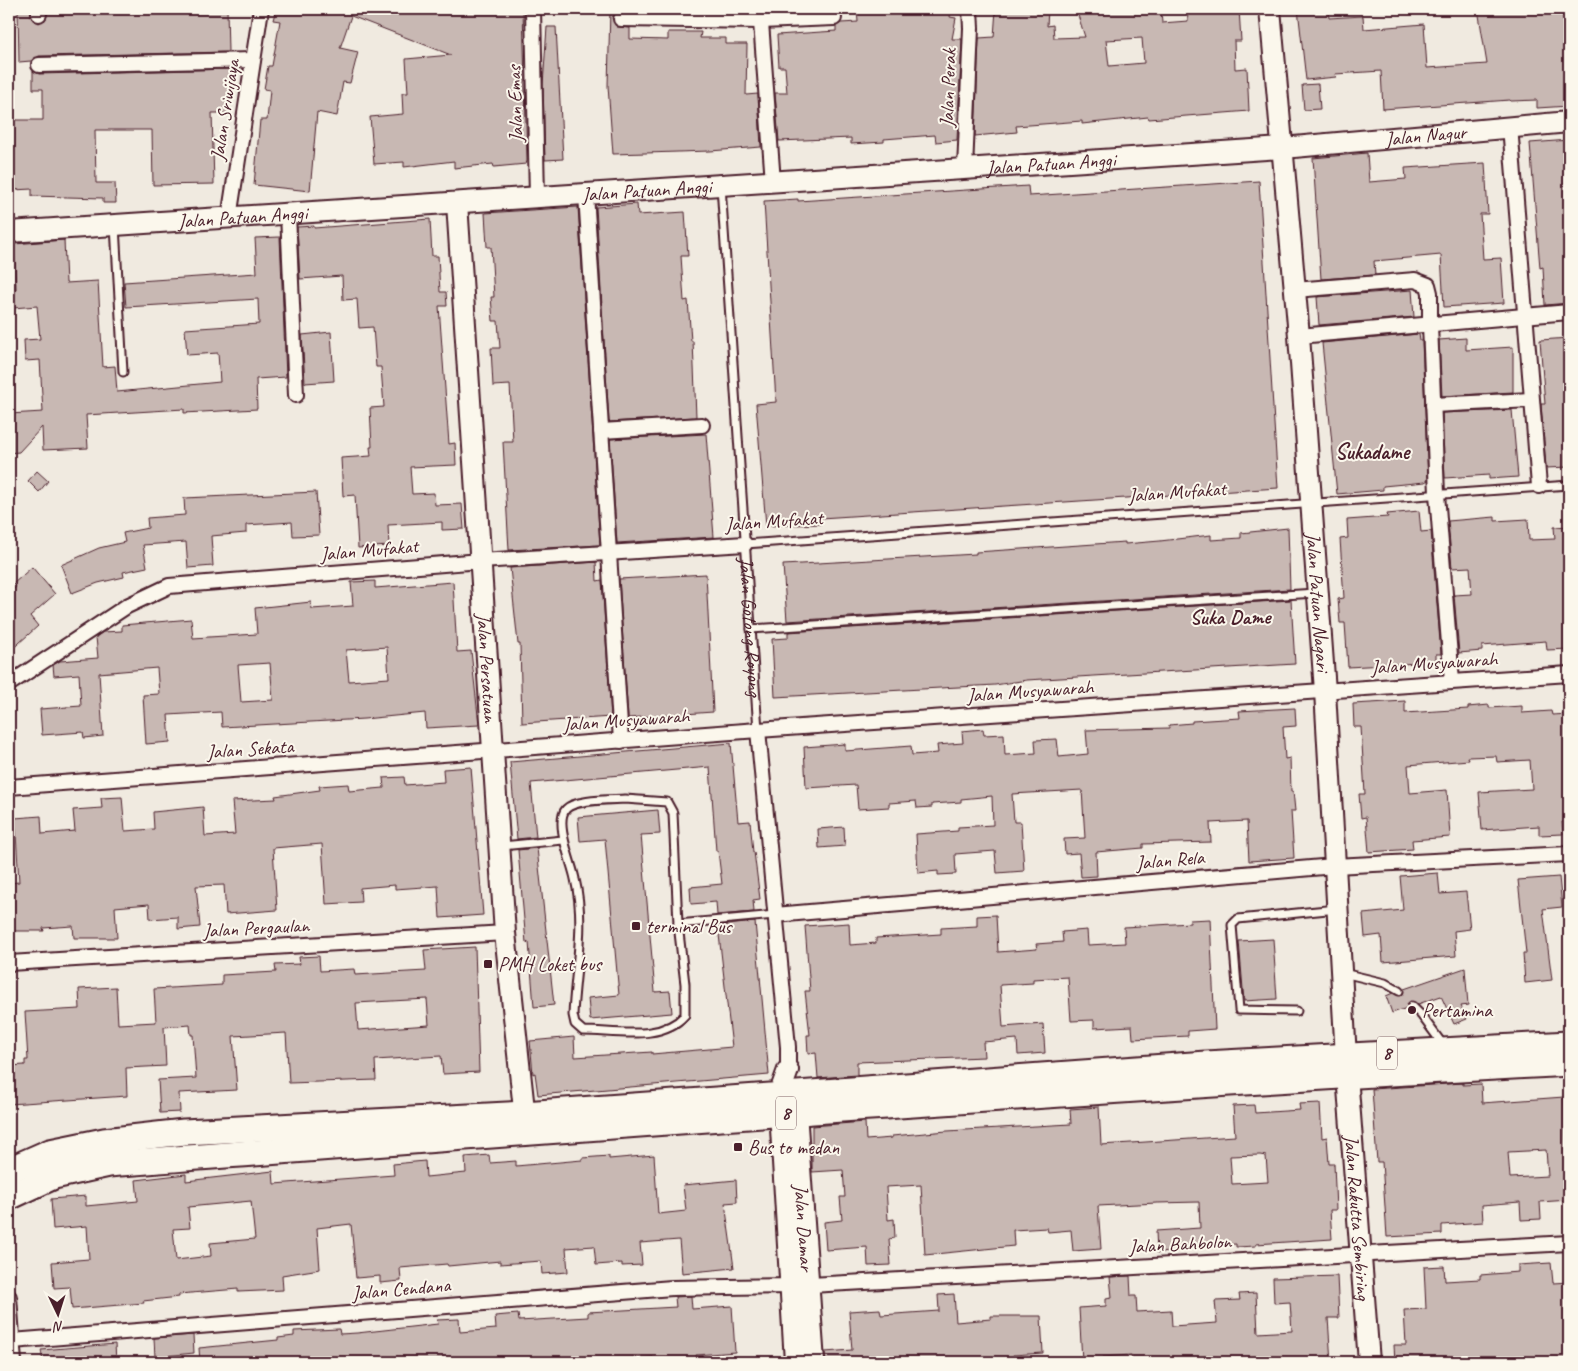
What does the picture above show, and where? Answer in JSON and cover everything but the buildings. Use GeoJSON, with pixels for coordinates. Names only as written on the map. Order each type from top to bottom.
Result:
{"type":"FeatureCollection","features":[{"type":"Feature","properties":{"kind":"highway","name":"8"},"geometry":{"type":"LineString","coordinates":[[1346,1065],[1447,1050],[1569,1044]]}},
{"type":"Feature","properties":{"kind":"highway","name":"8"},"geometry":{"type":"LineString","coordinates":[[9,1197],[54,1176],[109,1164],[525,1123],[1346,1065],[1569,1063]]}},
{"type":"Feature","properties":{"kind":"highway","name":"8"},"geometry":{"type":"LineString","coordinates":[[9,1170],[50,1152],[104,1141],[184,1132],[525,1123]]}},
{"type":"Feature","properties":{"kind":"street","name":"Jalan Sriwijaya"},"geometry":{"type":"LineString","coordinates":[[229,218],[261,9]]}},
{"type":"Feature","properties":{"kind":"street","name":"Jalan Emas"},"geometry":{"type":"LineString","coordinates":[[533,9],[537,197]]}},
{"type":"Feature","properties":{"kind":"street","name":"Jalan Perak"},"geometry":{"type":"LineString","coordinates":[[965,169],[971,28],[970,9]]}},
{"type":"Feature","properties":{"kind":"street","name":"Jalan Patuan Nagari"},"geometry":{"type":"LineString","coordinates":[[1270,9],[1299,336],[1325,690],[1346,1065]]}},
{"type":"Feature","properties":{"kind":"street"},"geometry":{"type":"LineString","coordinates":[[761,15],[773,182]]}},
{"type":"Feature","properties":{"kind":"street"},"geometry":{"type":"LineString","coordinates":[[621,19],[761,15],[834,18]]}},
{"type":"Feature","properties":{"kind":"street"},"geometry":{"type":"LineString","coordinates":[[39,65],[253,60]]}},
{"type":"Feature","properties":{"kind":"street","name":"Jalan Nagur"},"geometry":{"type":"LineString","coordinates":[[1283,148],[1569,122]]}},
{"type":"Feature","properties":{"kind":"street"},"geometry":{"type":"LineString","coordinates":[[1510,126],[1539,486]]}},
{"type":"Feature","properties":{"kind":"street","name":"Jalan Patuan Anggi"},"geometry":{"type":"LineString","coordinates":[[9,232],[1283,148]]}},
{"type":"Feature","properties":{"kind":"street"},"geometry":{"type":"LineString","coordinates":[[586,194],[621,741]]}},
{"type":"Feature","properties":{"kind":"street","name":"Jalan Persatuan"},"geometry":{"type":"LineString","coordinates":[[457,202],[505,933],[525,1123]]}},
{"type":"Feature","properties":{"kind":"street"},"geometry":{"type":"LineString","coordinates":[[288,214],[294,302],[296,395]]}},
{"type":"Feature","properties":{"kind":"street"},"geometry":{"type":"LineString","coordinates":[[1295,290],[1415,280],[1428,285],[1430,293],[1437,494],[1452,681]]}},
{"type":"Feature","properties":{"kind":"street"},"geometry":{"type":"LineString","coordinates":[[1299,336],[1569,312]]}},
{"type":"Feature","properties":{"kind":"street"},"geometry":{"type":"LineString","coordinates":[[1433,405],[1531,400]]}},
{"type":"Feature","properties":{"kind":"street"},"geometry":{"type":"LineString","coordinates":[[601,432],[702,425]]}},
{"type":"Feature","properties":{"kind":"street","name":"Jalan Mufakat"},"geometry":{"type":"LineString","coordinates":[[9,684],[127,606],[169,586],[481,561],[745,544]]}},
{"type":"Feature","properties":{"kind":"street","name":"Jalan Musyawarah"},"geometry":{"type":"LineString","coordinates":[[494,750],[1569,674]]}},
{"type":"Feature","properties":{"kind":"street","name":"Jalan Gotong Royong"},"geometry":{"type":"LineString","coordinates":[[758,730],[788,1047],[787,1103]]}},
{"type":"Feature","properties":{"kind":"street","name":"Jalan Sekata"},"geometry":{"type":"LineString","coordinates":[[9,787],[494,750]]}},
{"type":"Feature","properties":{"kind":"street","name":"Jalan Rela"},"geometry":{"type":"LineString","coordinates":[[775,915],[1334,866],[1569,854]]}},
{"type":"Feature","properties":{"kind":"street","name":"Jalan Pergaulan"},"geometry":{"type":"LineString","coordinates":[[9,963],[505,933]]}},
{"type":"Feature","properties":{"kind":"street","name":"Jalan Rakutta Sembiring"},"geometry":{"type":"LineString","coordinates":[[1346,1065],[1369,1362]]}},
{"type":"Feature","properties":{"kind":"street","name":"Jalan Damar"},"geometry":{"type":"LineString","coordinates":[[787,1103],[801,1285],[814,1362]]}},
{"type":"Feature","properties":{"kind":"street","name":"Jalan Bahbolon"},"geometry":{"type":"LineString","coordinates":[[801,1285],[1569,1243]]}},
{"type":"Feature","properties":{"kind":"street","name":"Jalan Damar"},"geometry":{"type":"LineString","coordinates":[[796,1362],[801,1285]]}},
{"type":"Feature","properties":{"kind":"street","name":"Jalan Cendana"},"geometry":{"type":"LineString","coordinates":[[12,1341],[672,1288],[801,1285]]}},
{"type":"Feature","properties":{"kind":"street"},"geometry":{"type":"LineString","coordinates":[[9,1297],[14,1362]]}},
{"type":"Feature","properties":{"kind":"lane","name":"Jalan Gotong Royong"},"geometry":{"type":"LineString","coordinates":[[721,185],[758,730]]}},
{"type":"Feature","properties":{"kind":"lane"},"geometry":{"type":"LineString","coordinates":[[115,225],[123,372]]}},
{"type":"Feature","properties":{"kind":"lane","name":"Jalan Mufakat"},"geometry":{"type":"LineString","coordinates":[[745,544],[1569,485]]}},
{"type":"Feature","properties":{"kind":"lane"},"geometry":{"type":"LineString","coordinates":[[751,629],[1317,593]]}},
{"type":"Feature","properties":{"kind":"lane"},"geometry":{"type":"LineString","coordinates":[[625,799],[666,802],[673,813],[678,924],[687,1008],[685,1015],[680,1021],[666,1028],[646,1032],[583,1031],[578,1028],[573,1015],[580,946],[579,907],[571,860],[563,840],[563,814],[566,808],[574,804],[625,799]]}},
{"type":"Feature","properties":{"kind":"lane"},"geometry":{"type":"LineString","coordinates":[[500,846],[563,840]]}},
{"type":"Feature","properties":{"kind":"lane"},"geometry":{"type":"LineString","coordinates":[[1297,1011],[1239,1010],[1232,925],[1238,919],[1338,909]]}},
{"type":"Feature","properties":{"kind":"lane"},"geometry":{"type":"LineString","coordinates":[[678,924],[775,915]]}},
{"type":"Feature","properties":{"kind":"lane"},"geometry":{"type":"LineString","coordinates":[[1341,973],[1385,983],[1399,991]]}},
{"type":"Feature","properties":{"kind":"lane"},"geometry":{"type":"LineString","coordinates":[[1412,1006],[1422,1014],[1447,1050]]}},
{"type":"Feature","properties":{"kind":"place","name":"terminal Bus"},"geometry":{"type":"Point","coordinates":[636,926]}},
{"type":"Feature","properties":{"kind":"place","name":"PMH Loket bus"},"geometry":{"type":"Point","coordinates":[488,964]}},
{"type":"Feature","properties":{"kind":"place","name":"Pertamina"},"geometry":{"type":"Point","coordinates":[1412,1010]}},
{"type":"Feature","properties":{"kind":"place","name":"Bus to medan"},"geometry":{"type":"Point","coordinates":[738,1147]}},
{"type":"Feature","properties":{"kind":"district","name":"Sukadame"},"geometry":{"type":"Point","coordinates":[1372,452]}},
{"type":"Feature","properties":{"kind":"district","name":"Suka Dame"},"geometry":{"type":"Point","coordinates":[1230,617]}}]}
